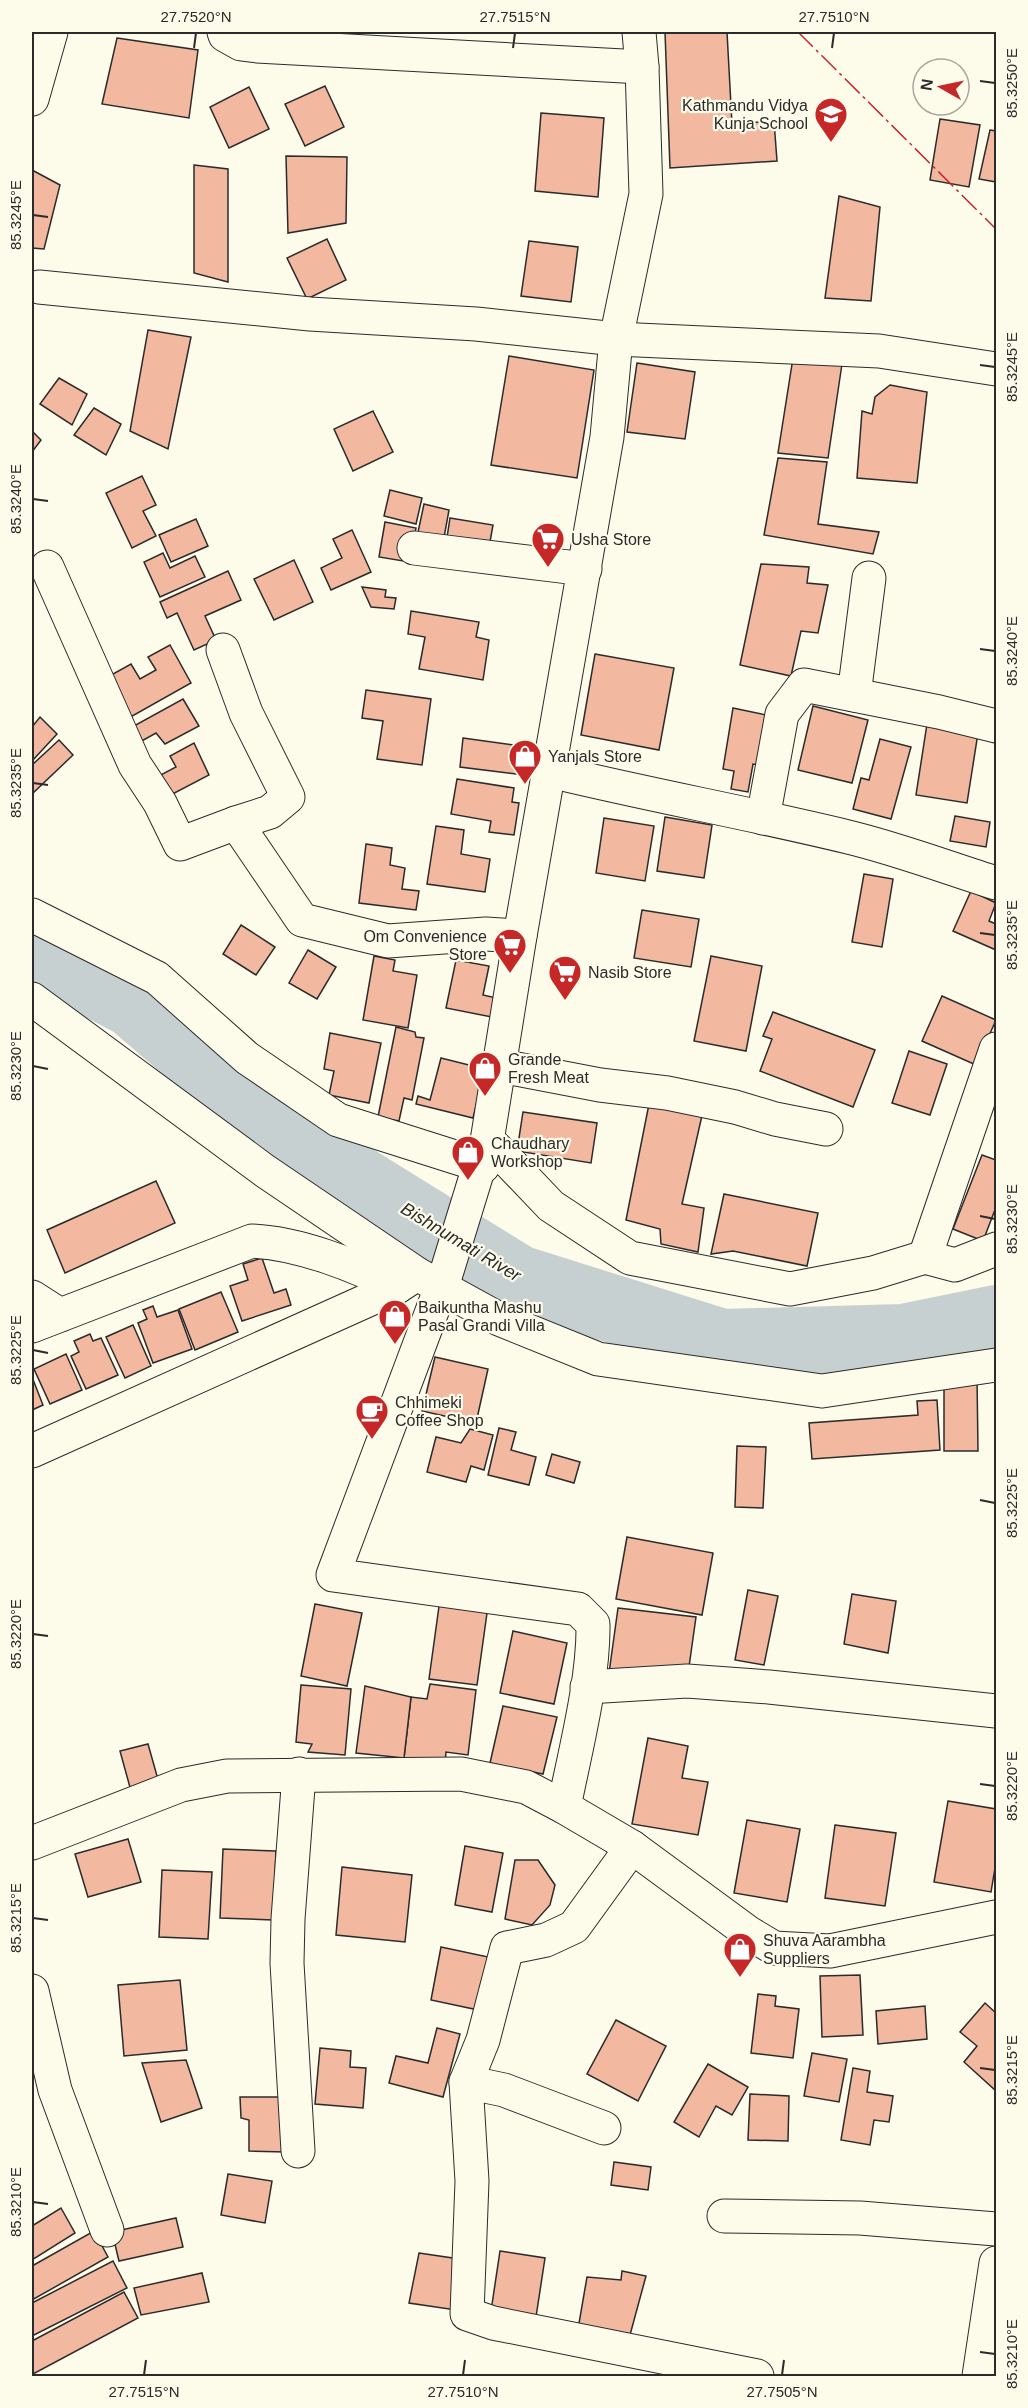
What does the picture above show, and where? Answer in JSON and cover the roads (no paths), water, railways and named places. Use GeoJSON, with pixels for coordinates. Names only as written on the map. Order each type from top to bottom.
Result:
{"type":"FeatureCollection","features":[{"type":"Feature","properties":{"kind":"street"},"geometry":{"type":"LineString","coordinates":[[32,99],[51,32]]}},
{"type":"Feature","properties":{"kind":"street"},"geometry":{"type":"LineString","coordinates":[[224,32],[225,35],[241,44],[257,46],[642,67]]}},
{"type":"Feature","properties":{"kind":"street"},"geometry":{"type":"LineString","coordinates":[[564,1807],[587,1687],[593,1624],[578,1609],[333,1575],[425,1280],[483,1158],[501,1066],[520,936],[607,437],[616,339],[646,194],[639,32]]}},
{"type":"Feature","properties":{"kind":"street"},"geometry":{"type":"LineString","coordinates":[[39,287],[310,314],[476,324],[616,339],[879,351],[996,369]]}},
{"type":"Feature","properties":{"kind":"street"},"geometry":{"type":"LineString","coordinates":[[414,548],[585,569]]}},
{"type":"Feature","properties":{"kind":"street"},"geometry":{"type":"LineString","coordinates":[[47,567],[135,765],[160,803],[180,844],[270,812],[288,797],[246,713],[223,650]]}},
{"type":"Feature","properties":{"kind":"street"},"geometry":{"type":"LineString","coordinates":[[854,695],[869,578]]}},
{"type":"Feature","properties":{"kind":"street"},"geometry":{"type":"LineString","coordinates":[[763,818],[782,714],[804,684],[996,726]]}},
{"type":"Feature","properties":{"kind":"street"},"geometry":{"type":"LineString","coordinates":[[550,771],[851,837],[996,883]]}},
{"type":"Feature","properties":{"kind":"street"},"geometry":{"type":"LineString","coordinates":[[236,823],[302,920],[388,941],[486,934],[520,936]]}},
{"type":"Feature","properties":{"kind":"street"},"geometry":{"type":"LineString","coordinates":[[32,915],[157,978],[247,1058],[338,1120],[483,1158],[630,1258],[790,1289],[873,1273],[926,1257],[955,1265],[996,1249]]}},
{"type":"Feature","properties":{"kind":"street"},"geometry":{"type":"LineString","coordinates":[[32,999],[265,1171],[425,1280],[499,1319],[598,1359],[822,1391],[996,1365]]}},
{"type":"Feature","properties":{"kind":"street"},"geometry":{"type":"LineString","coordinates":[[926,1257],[990,1091],[996,1049]]}},
{"type":"Feature","properties":{"kind":"street"},"geometry":{"type":"LineString","coordinates":[[501,1066],[600,1085],[667,1093],[826,1129]]}},
{"type":"Feature","properties":{"kind":"street"},"geometry":{"type":"LineString","coordinates":[[32,1297],[46,1321],[252,1241],[282,1244],[338,1261],[425,1280]]}},
{"type":"Feature","properties":{"kind":"street"},"geometry":{"type":"LineString","coordinates":[[32,1451],[425,1280]]}},
{"type":"Feature","properties":{"kind":"street"},"geometry":{"type":"LineString","coordinates":[[587,1687],[687,1681],[769,1687],[996,1711]]}},
{"type":"Feature","properties":{"kind":"street"},"geometry":{"type":"LineString","coordinates":[[298,2151],[287,1963],[288,1918],[299,1774]]}},
{"type":"Feature","properties":{"kind":"street"},"geometry":{"type":"LineString","coordinates":[[32,1843],[181,1785],[227,1776],[461,1774],[526,1787],[564,1807],[632,1847],[749,1933],[774,1948],[830,1951],[996,1917]]}},
{"type":"Feature","properties":{"kind":"street"},"geometry":{"type":"LineString","coordinates":[[632,1847],[574,1927],[546,1940],[507,1947],[483,2040],[465,2082],[471,2181],[467,2314],[493,2323],[757,2376]]}},
{"type":"Feature","properties":{"kind":"street"},"geometry":{"type":"LineString","coordinates":[[32,1991],[55,2090],[107,2230]]}},
{"type":"Feature","properties":{"kind":"street"},"geometry":{"type":"LineString","coordinates":[[465,2082],[504,2090],[604,2128]]}},
{"type":"Feature","properties":{"kind":"street"},"geometry":{"type":"LineString","coordinates":[[724,2216],[860,2217],[996,2229]]}},
{"type":"Feature","properties":{"kind":"street"},"geometry":{"type":"LineString","coordinates":[[979,2376],[996,2263]]}},
{"type":"Feature","properties":{"kind":"waterway","name":"Bishnumati River"},"geometry":{"type":"LineString","coordinates":[[32,951],[132,1003],[287,1136],[518,1279],[722,1343],[903,1338],[996,1319]]}},
{"type":"Feature","properties":{"kind":"place","name":"Kathmandu Vidya Kunja School"},"geometry":{"type":"Point","coordinates":[831,143]}},
{"type":"Feature","properties":{"kind":"place","name":"Usha Store"},"geometry":{"type":"Point","coordinates":[548,568]}},
{"type":"Feature","properties":{"kind":"place","name":"Yanjals Store"},"geometry":{"type":"Point","coordinates":[525,785]}},
{"type":"Feature","properties":{"kind":"place","name":"Om Convenience Store"},"geometry":{"type":"Point","coordinates":[510,974]}},
{"type":"Feature","properties":{"kind":"place","name":"Nasib Store"},"geometry":{"type":"Point","coordinates":[565,1001]}},
{"type":"Feature","properties":{"kind":"place","name":"Grande Fresh Meat"},"geometry":{"type":"Point","coordinates":[485,1097]}},
{"type":"Feature","properties":{"kind":"place","name":"Chaudhary Workshop"},"geometry":{"type":"Point","coordinates":[468,1181]}},
{"type":"Feature","properties":{"kind":"place","name":"Baikuntha Mashu Pasal Grandi Villa"},"geometry":{"type":"Point","coordinates":[395,1345]}},
{"type":"Feature","properties":{"kind":"place","name":"Chhimeki Coffee Shop"},"geometry":{"type":"Point","coordinates":[372,1440]}},
{"type":"Feature","properties":{"kind":"place","name":"Shuva Aarambha Suppliers"},"geometry":{"type":"Point","coordinates":[740,1978]}}]}
